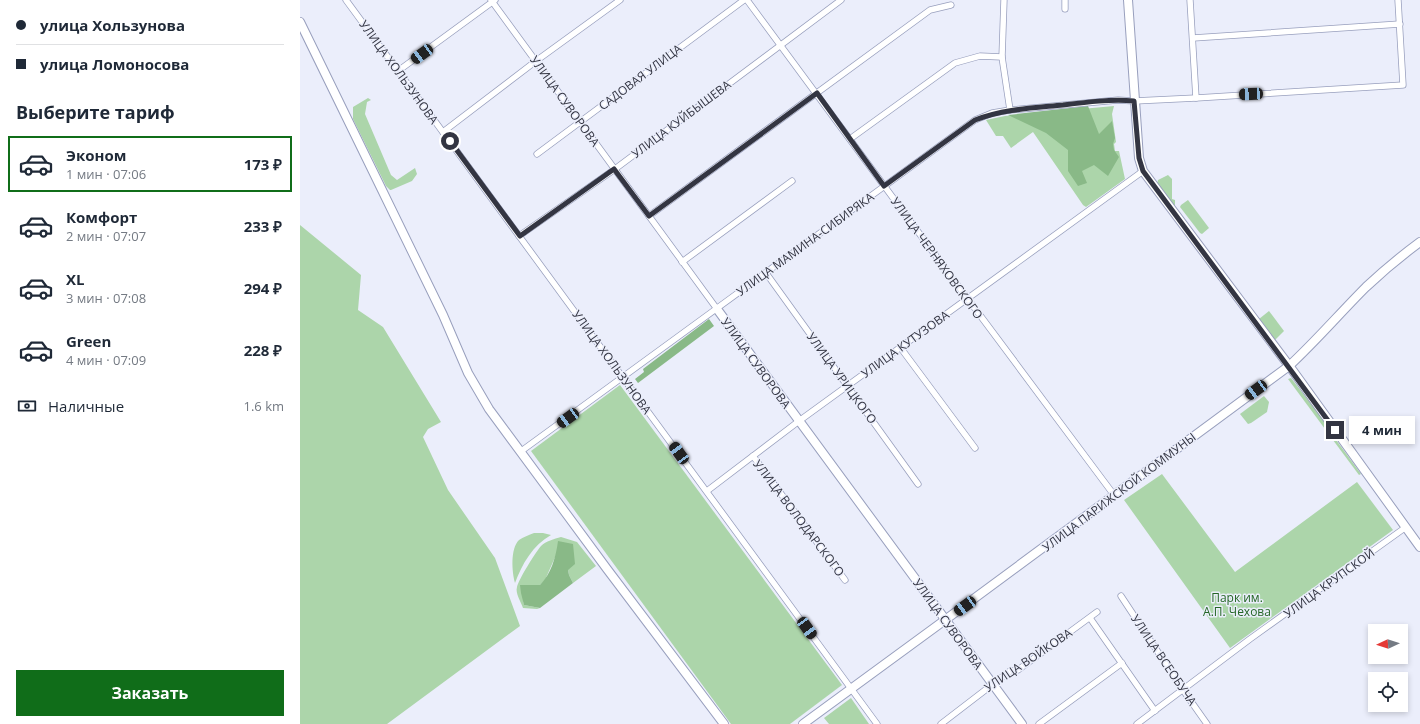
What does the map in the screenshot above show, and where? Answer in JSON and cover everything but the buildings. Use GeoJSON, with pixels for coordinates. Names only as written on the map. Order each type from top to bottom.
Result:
{"type":"FeatureCollection","features":[{"type":"Feature","properties":{"kind":"main road"},"geometry":{"type":"LineString","coordinates":[[1128,0],[1134,101],[1139,158],[1143,171],[1289,366],[1420,547]]}},
{"type":"Feature","properties":{"kind":"main road"},"geometry":{"type":"LineString","coordinates":[[300,22],[443,315],[468,373],[489,409],[606,569],[724,724]]}},
{"type":"Feature","properties":{"kind":"main road","name":"УЛИЦА ПАРИЖСКОЙ КОММУНЫ"},"geometry":{"type":"LineString","coordinates":[[803,724],[1289,366],[1322,335],[1366,288],[1391,265],[1420,242]]}},
{"type":"Feature","properties":{"kind":"main road","name":"УЛИЦА СУВОРОВА"},"geometry":{"type":"LineString","coordinates":[[717,309],[1022,724]]}},
{"type":"Feature","properties":{"kind":"street","name":"УЛИЦА ХОЛЬЗУНОВА"},"geometry":{"type":"LineString","coordinates":[[346,0],[877,724]]}},
{"type":"Feature","properties":{"kind":"street"},"geometry":{"type":"LineString","coordinates":[[444,132],[536,61],[620,0]]}},
{"type":"Feature","properties":{"kind":"street","name":"САДОВАЯ УЛИЦА"},"geometry":{"type":"LineString","coordinates":[[537,154],[744,0]]}},
{"type":"Feature","properties":{"kind":"street","name":"УЛИЦА ЧЕРНЯХОВСКОГО"},"geometry":{"type":"LineString","coordinates":[[747,0],[1114,495]]}},
{"type":"Feature","properties":{"kind":"street","name":"УЛИЦА КУЙБЫШЕВА"},"geometry":{"type":"LineString","coordinates":[[520,236],[614,169],[841,0]]}},
{"type":"Feature","properties":{"kind":"street"},"geometry":{"type":"LineString","coordinates":[[1004,0],[1002,57],[1010,110]]}},
{"type":"Feature","properties":{"kind":"street"},"geometry":{"type":"LineString","coordinates":[[1065,0],[1065,9]]}},
{"type":"Feature","properties":{"kind":"street"},"geometry":{"type":"LineString","coordinates":[[1190,0],[1196,98]]}},
{"type":"Feature","properties":{"kind":"street"},"geometry":{"type":"LineString","coordinates":[[1192,38],[1400,24],[1398,0]]}},
{"type":"Feature","properties":{"kind":"street"},"geometry":{"type":"LineString","coordinates":[[398,71],[493,1]]}},
{"type":"Feature","properties":{"kind":"street","name":"УЛИЦА СУВОРОВА"},"geometry":{"type":"LineString","coordinates":[[493,1],[717,309]]}},
{"type":"Feature","properties":{"kind":"street"},"geometry":{"type":"LineString","coordinates":[[649,216],[930,10],[951,5]]}},
{"type":"Feature","properties":{"kind":"street","name":"УЛИЦА МАМИНА-СИБИРЯКА"},"geometry":{"type":"LineString","coordinates":[[520,452],[975,120],[992,113],[1010,110],[1118,100],[1134,101],[1196,98],[1403,85],[1400,24]]}},
{"type":"Feature","properties":{"kind":"street"},"geometry":{"type":"LineString","coordinates":[[850,139],[955,63],[980,56],[1002,57]]}},
{"type":"Feature","properties":{"kind":"street","name":"УЛИЦА КУТУЗОВА"},"geometry":{"type":"LineString","coordinates":[[706,491],[848,385],[1143,171]]}},
{"type":"Feature","properties":{"kind":"street"},"geometry":{"type":"LineString","coordinates":[[682,262],[792,181]]}},
{"type":"Feature","properties":{"kind":"street","name":"УЛИЦА УРИЦКОГО"},"geometry":{"type":"LineString","coordinates":[[766,272],[918,484]]}},
{"type":"Feature","properties":{"kind":"street"},"geometry":{"type":"LineString","coordinates":[[900,347],[975,448]]}},
{"type":"Feature","properties":{"kind":"street","name":"УЛИЦА ВОЛОДАРСКОГО"},"geometry":{"type":"LineString","coordinates":[[753,456],[845,580]]}},
{"type":"Feature","properties":{"kind":"street","name":"УЛИЦА КРУПСКОЙ"},"geometry":{"type":"LineString","coordinates":[[1137,724],[1250,639],[1406,527]]}},
{"type":"Feature","properties":{"kind":"street","name":"УЛИЦА ВСЕОБУЧА"},"geometry":{"type":"LineString","coordinates":[[1122,596],[1207,724]]}},
{"type":"Feature","properties":{"kind":"street","name":"УЛИЦА ВОЙКОВА"},"geometry":{"type":"LineString","coordinates":[[941,724],[1010,671],[1018,670],[1097,612]]}},
{"type":"Feature","properties":{"kind":"street"},"geometry":{"type":"LineString","coordinates":[[1090,618],[1155,710]]}},
{"type":"Feature","properties":{"kind":"street"},"geometry":{"type":"LineString","coordinates":[[1039,724],[1122,663]]}},
{"type":"Feature","properties":{"kind":"green space"},"geometry":{"type":"Polygon","coordinates":[[[368,98],[371,100],[367,102],[365,114],[391,175],[397,180],[415,168],[417,174],[412,181],[391,190],[386,186],[353,119],[353,107],[368,98]]]}},
{"type":"Feature","properties":{"kind":"green space"},"geometry":{"type":"Polygon","coordinates":[[[1088,106],[1099,134],[1112,121],[1115,138],[1113,144],[1114,150],[1119,157],[1108,176],[1094,165],[1082,171],[1087,183],[1078,186],[1068,171],[1068,150],[1046,133],[1008,115],[1088,106]]]}},
{"type":"Feature","properties":{"kind":"green space"},"geometry":{"type":"Polygon","coordinates":[[[1114,106],[1112,114],[1116,142],[1114,144],[1115,151],[1119,151],[1125,179],[1086,207],[1083,205],[1033,132],[1011,148],[1003,136],[996,136],[986,120],[1005,116],[1114,106]]]}},
{"type":"Feature","properties":{"kind":"green space"},"geometry":{"type":"Polygon","coordinates":[[[1168,175],[1172,179],[1172,199],[1175,200],[1175,205],[1172,205],[1157,184],[1158,180],[1168,175]]]}},
{"type":"Feature","properties":{"kind":"green space"},"geometry":{"type":"Polygon","coordinates":[[[1188,200],[1209,228],[1202,234],[1180,207],[1188,200]]]}},
{"type":"Feature","properties":{"kind":"green space"},"geometry":{"type":"Polygon","coordinates":[[[300,225],[361,275],[358,310],[383,327],[441,422],[428,429],[423,437],[448,490],[495,558],[520,626],[387,724],[300,724],[300,225]]]}},
{"type":"Feature","properties":{"kind":"green space"},"geometry":{"type":"Polygon","coordinates":[[[1269,311],[1284,331],[1275,340],[1259,321],[1259,319],[1269,311]]]}},
{"type":"Feature","properties":{"kind":"green space"},"geometry":{"type":"Polygon","coordinates":[[[709,319],[714,326],[638,383],[635,379],[644,372],[643,369],[709,319]]]}},
{"type":"Feature","properties":{"kind":"green space"},"geometry":{"type":"Polygon","coordinates":[[[1291,378],[1325,422],[1325,429],[1288,379],[1291,378]]]}},
{"type":"Feature","properties":{"kind":"green space"},"geometry":{"type":"Polygon","coordinates":[[[620,385],[842,685],[790,724],[731,724],[531,451],[620,385]]]}},
{"type":"Feature","properties":{"kind":"green space"},"geometry":{"type":"Polygon","coordinates":[[[1264,396],[1269,402],[1267,412],[1248,424],[1240,414],[1264,396]]]}},
{"type":"Feature","properties":{"kind":"green space"},"geometry":{"type":"Polygon","coordinates":[[[1328,431],[1361,474],[1359,475],[1327,432],[1328,431]]]}},
{"type":"Feature","properties":{"kind":"green space","name":"Парк им. А.П. Чехова"},"geometry":{"type":"Polygon","coordinates":[[[1162,474],[1235,572],[1357,482],[1393,530],[1230,648],[1124,500],[1162,474]]]}},
{"type":"Feature","properties":{"kind":"green space"},"geometry":{"type":"Polygon","coordinates":[[[534,533],[551,535],[539,544],[529,556],[515,583],[513,573],[514,549],[519,540],[534,533]]]}},
{"type":"Feature","properties":{"kind":"green space"},"geometry":{"type":"Polygon","coordinates":[[[561,537],[577,542],[596,566],[573,583],[568,570],[556,555],[545,580],[540,585],[521,585],[524,605],[540,608],[523,608],[517,595],[518,583],[541,546],[548,541],[561,537]]]}},
{"type":"Feature","properties":{"kind":"green space"},"geometry":{"type":"Polygon","coordinates":[[[558,541],[573,544],[575,564],[568,570],[573,583],[540,608],[524,605],[520,585],[540,585],[544,581],[552,565],[558,541]]]}},
{"type":"Feature","properties":{"kind":"green space"},"geometry":{"type":"Polygon","coordinates":[[[851,698],[869,724],[829,724],[824,718],[851,698]]]}},
{"type":"Feature","properties":{"kind":"route"},"geometry":{"type":"LineString","coordinates":[[450,141],[520,236],[614,169],[649,216],[817,93],[884,186],[975,120],[992,113],[1067,104],[1118,100],[1134,101],[1139,158],[1143,171],[1335,430]]}}]}
